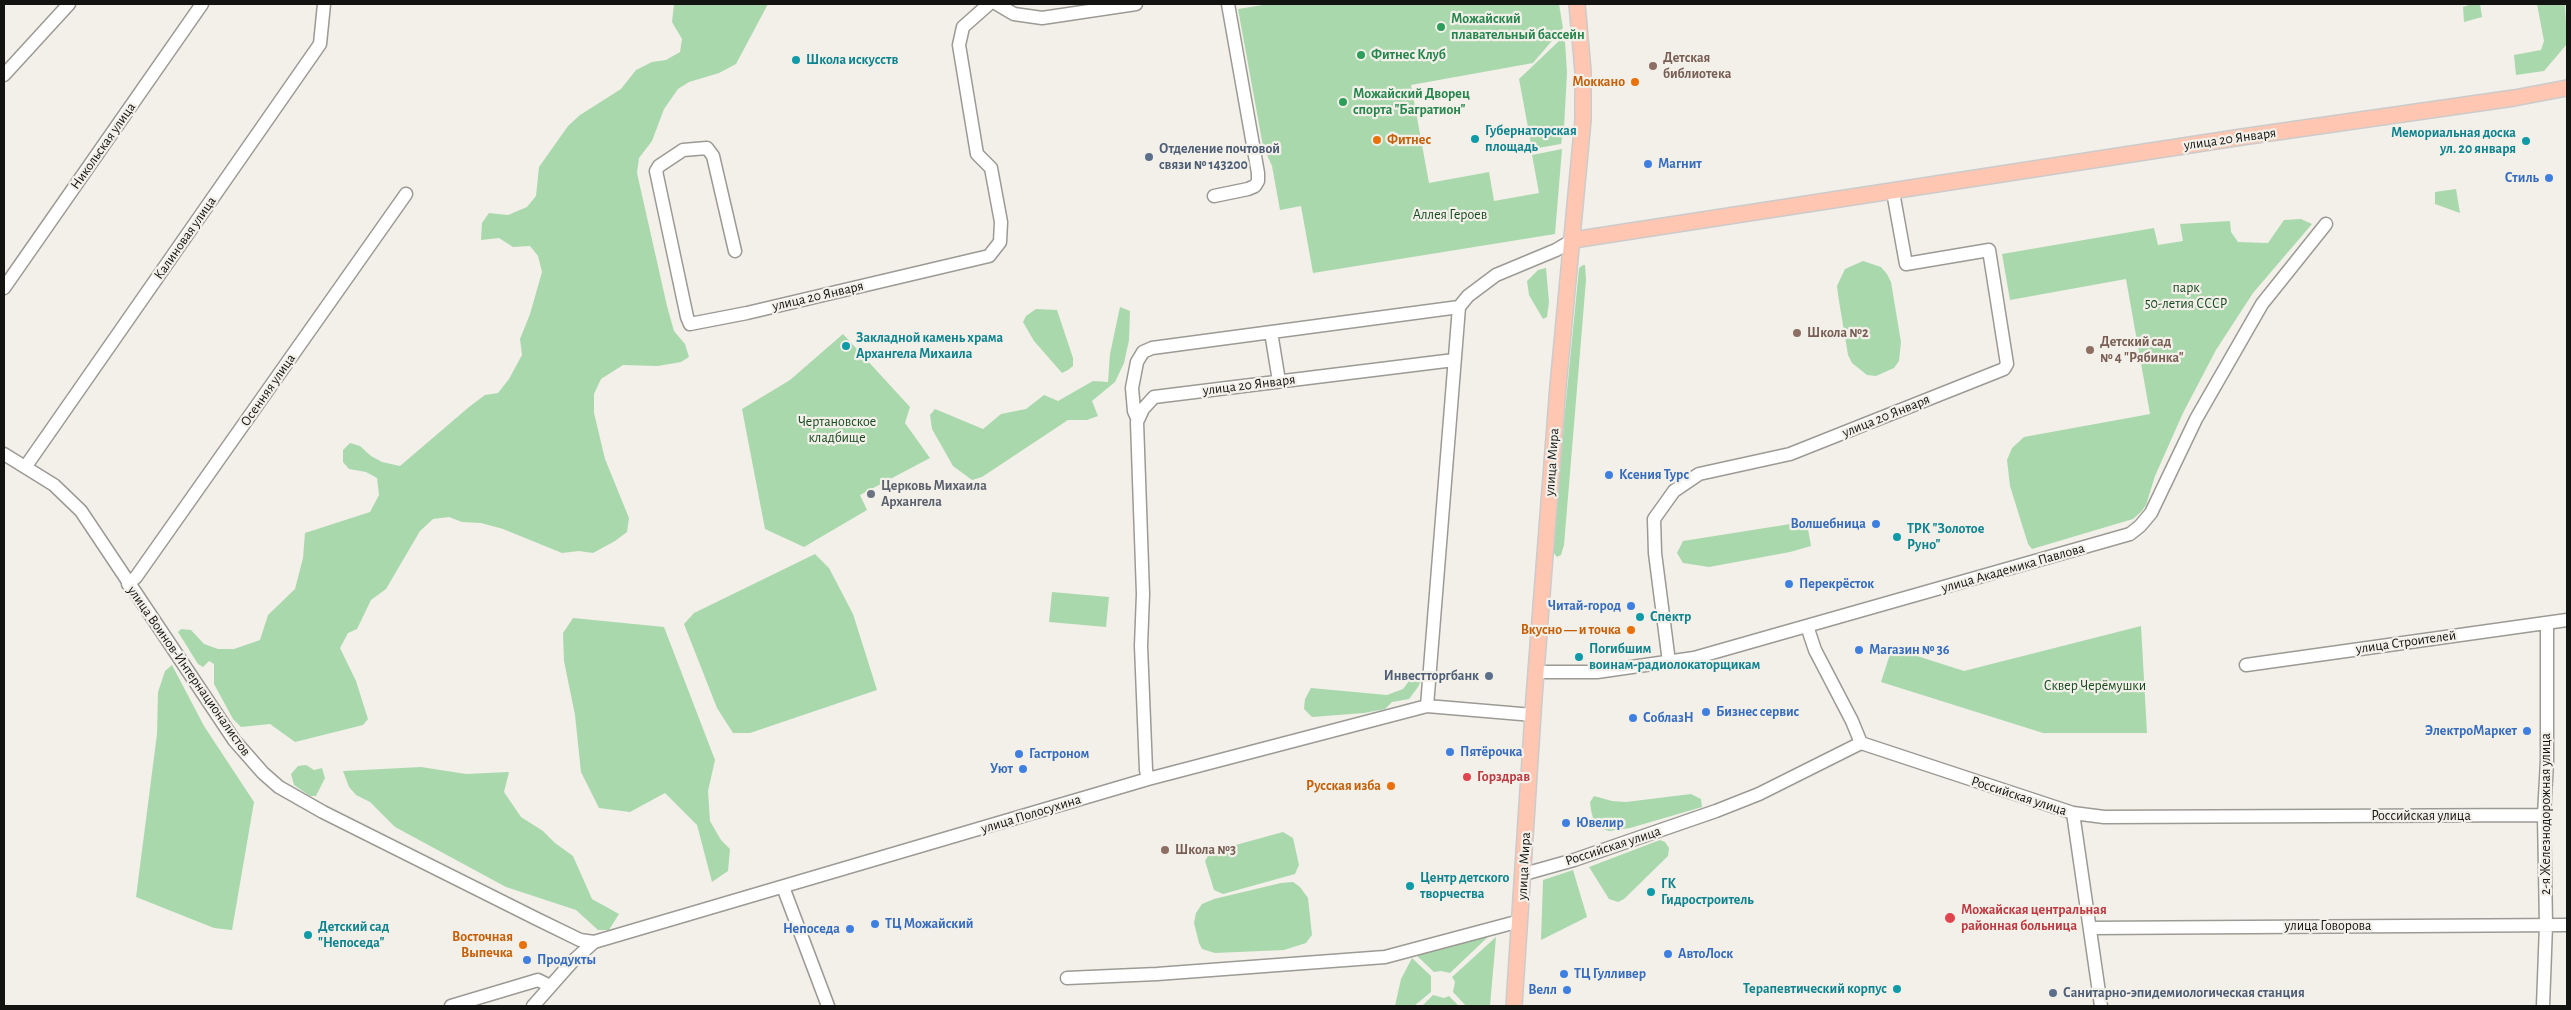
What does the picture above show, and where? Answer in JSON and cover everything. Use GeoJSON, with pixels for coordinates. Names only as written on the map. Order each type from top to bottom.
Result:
{"type":"FeatureCollection","features":[{"type":"Feature","properties":{"kind":"main road","name":"улица Мира"},"geometry":{"type":"LineString","coordinates":[[1514,1006],[1536,672],[1583,100],[1577,4]]}},
{"type":"Feature","properties":{"kind":"main road","name":"улица 20 Января"},"geometry":{"type":"LineString","coordinates":[[1573,240],[2242,137],[2520,97],[2567,88]]}},
{"type":"Feature","properties":{"kind":"street"},"geometry":{"type":"LineString","coordinates":[[4,75],[69,4]]}},
{"type":"Feature","properties":{"kind":"street","name":"Никольская улица"},"geometry":{"type":"LineString","coordinates":[[4,288],[202,4]]}},
{"type":"Feature","properties":{"kind":"street","name":"Калиновая улица"},"geometry":{"type":"LineString","coordinates":[[26,466],[320,44],[324,4]]}},
{"type":"Feature","properties":{"kind":"street","name":"улица 20 Января"},"geometry":{"type":"LineString","coordinates":[[735,251],[713,156],[707,148],[683,150],[659,166],[656,171],[690,324],[747,313],[990,256],[1000,242],[1001,222],[991,168],[977,154],[959,45],[963,27],[989,4]]}},
{"type":"Feature","properties":{"kind":"street"},"geometry":{"type":"LineString","coordinates":[[997,4],[1014,14],[1042,18],[1136,4]]}},
{"type":"Feature","properties":{"kind":"street"},"geometry":{"type":"LineString","coordinates":[[1214,196],[1248,189],[1255,186],[1258,181],[1228,4]]}},
{"type":"Feature","properties":{"kind":"street","name":"улица 20 Января"},"geometry":{"type":"LineString","coordinates":[[1669,662],[1655,553],[1654,519],[1674,491],[1699,474],[1790,454],[2004,369],[2008,364],[1989,250],[1906,264],[1893,192]]}},
{"type":"Feature","properties":{"kind":"street","name":"Осенняя улица"},"geometry":{"type":"LineString","coordinates":[[128,584],[136,577],[406,194]]}},
{"type":"Feature","properties":{"kind":"street","name":"улица Академика Павлова"},"geometry":{"type":"LineString","coordinates":[[1536,672],[1597,672],[1669,662],[1807,626],[2116,540],[2130,534],[2151,513],[2196,419],[2262,304],[2326,224]]}},
{"type":"Feature","properties":{"kind":"street","name":"улица 20 Января"},"geometry":{"type":"LineString","coordinates":[[1459,307],[1477,288],[1496,275],[1556,250],[1573,240]]}},
{"type":"Feature","properties":{"kind":"street"},"geometry":{"type":"LineString","coordinates":[[1148,779],[1146,770],[1141,646],[1143,594],[1137,418],[1132,388],[1137,362],[1143,352],[1152,348],[1459,307],[1443,482],[1427,706]]}},
{"type":"Feature","properties":{"kind":"street"},"geometry":{"type":"LineString","coordinates":[[1271,332],[1279,381]]}},
{"type":"Feature","properties":{"kind":"street","name":"улица 20 Января"},"geometry":{"type":"LineString","coordinates":[[1137,418],[1154,396],[1454,360]]}},
{"type":"Feature","properties":{"kind":"street","name":"улица Воинов-Интернационалистов"},"geometry":{"type":"LineString","coordinates":[[4,454],[54,485],[81,511],[234,740],[263,773],[279,787],[323,812],[537,919],[580,940],[594,942]]}},
{"type":"Feature","properties":{"kind":"street","name":"улица Строителей"},"geometry":{"type":"LineString","coordinates":[[2246,665],[2567,620]]}},
{"type":"Feature","properties":{"kind":"street","name":"2-я Железнодорожная улица"},"geometry":{"type":"LineString","coordinates":[[2543,1006],[2546,925],[2544,815],[2547,761],[2547,622]]}},
{"type":"Feature","properties":{"kind":"street"},"geometry":{"type":"LineString","coordinates":[[1807,626],[1814,650],[1852,721],[1861,743]]}},
{"type":"Feature","properties":{"kind":"street","name":"улица Полосухина"},"geometry":{"type":"LineString","coordinates":[[533,1006],[594,942],[1148,779],[1427,706],[1533,715]]}},
{"type":"Feature","properties":{"kind":"street","name":"Российская улица"},"geometry":{"type":"LineString","coordinates":[[1524,874],[1574,860],[1716,811],[1759,794],[1861,743],[2073,813],[2131,817],[2544,815]]}},
{"type":"Feature","properties":{"kind":"street"},"geometry":{"type":"LineString","coordinates":[[2073,813],[2101,1006]]}},
{"type":"Feature","properties":{"kind":"street"},"geometry":{"type":"LineString","coordinates":[[783,887],[828,1006]]}},
{"type":"Feature","properties":{"kind":"street"},"geometry":{"type":"LineString","coordinates":[[1067,978],[1167,973],[1385,957],[1520,921]]}},
{"type":"Feature","properties":{"kind":"street","name":"улица Говорова"},"geometry":{"type":"LineString","coordinates":[[2090,928],[2567,925]]}},
{"type":"Feature","properties":{"kind":"street"},"geometry":{"type":"LineString","coordinates":[[451,1006],[538,980],[550,986]]}},
{"type":"Feature","properties":{"kind":"green space"},"geometry":{"type":"Polygon","coordinates":[[[674,4],[768,4],[736,64],[719,73],[689,82],[678,89],[664,109],[652,141],[639,158],[637,173],[667,306],[674,331],[685,344],[689,357],[681,362],[658,366],[623,365],[601,379],[594,394],[594,413],[605,459],[629,518],[627,532],[593,553],[579,551],[562,553],[503,529],[481,523],[462,522],[449,517],[433,519],[420,531],[386,589],[371,600],[357,629],[348,633],[340,648],[356,681],[368,719],[363,725],[295,742],[270,724],[241,727],[233,719],[214,684],[214,664],[209,661],[203,667],[198,664],[178,632],[181,629],[191,630],[204,644],[218,649],[234,649],[260,640],[268,615],[295,589],[303,558],[305,533],[370,512],[379,495],[377,478],[366,472],[349,469],[343,462],[343,450],[350,443],[360,446],[371,456],[382,462],[400,466],[485,395],[498,393],[509,379],[522,355],[520,339],[530,314],[542,272],[538,256],[530,246],[513,247],[499,238],[481,240],[482,223],[489,213],[508,215],[527,207],[536,196],[539,167],[568,126],[580,115],[621,89],[636,70],[652,62],[666,60],[680,52],[682,39],[672,22],[674,4]]]}},
{"type":"Feature","properties":{"kind":"green space","name":"Аллея Героев"},"geometry":{"type":"Polygon","coordinates":[[[1269,4],[1559,4],[1563,28],[1533,63],[1411,85],[1429,183],[1489,172],[1494,201],[1539,193],[1532,155],[1562,149],[1555,234],[1313,273],[1301,206],[1280,210],[1272,166],[1263,146],[1238,9],[1269,4]]]}},
{"type":"Feature","properties":{"kind":"green space"},"geometry":{"type":"Polygon","coordinates":[[[2480,4],[2482,17],[2464,22],[2463,7],[2480,4]]]}},
{"type":"Feature","properties":{"kind":"green space"},"geometry":{"type":"Polygon","coordinates":[[[2537,4],[2565,4],[2567,44],[2544,71],[2516,75],[2514,55],[2541,50],[2544,41],[2537,4]]]}},
{"type":"Feature","properties":{"kind":"green space"},"geometry":{"type":"Polygon","coordinates":[[[1560,40],[1565,42],[1567,72],[1564,128],[1561,144],[1532,149],[1519,79],[1560,40]]]}},
{"type":"Feature","properties":{"kind":"green space"},"geometry":{"type":"Polygon","coordinates":[[[2456,189],[2460,213],[2435,204],[2435,192],[2456,189]]]}},
{"type":"Feature","properties":{"kind":"green space","name":"парк 50-летия СССР"},"geometry":{"type":"Polygon","coordinates":[[[2301,219],[2312,224],[2253,293],[2216,350],[2183,413],[2155,476],[2146,505],[2141,512],[2133,519],[2032,549],[2028,544],[2010,486],[2007,460],[2012,448],[2024,437],[2150,414],[2126,279],[2010,300],[2002,254],[2154,228],[2158,245],[2183,241],[2180,224],[2230,221],[2231,232],[2238,242],[2268,243],[2284,220],[2301,219]]]}},
{"type":"Feature","properties":{"kind":"green space"},"geometry":{"type":"Polygon","coordinates":[[[1863,261],[1881,267],[1891,282],[1901,342],[1899,361],[1894,368],[1876,376],[1867,375],[1852,363],[1848,355],[1838,295],[1837,286],[1845,269],[1863,261]]]}},
{"type":"Feature","properties":{"kind":"green space"},"geometry":{"type":"Polygon","coordinates":[[[1585,265],[1586,280],[1564,545],[1561,555],[1557,557],[1553,552],[1565,411],[1579,268],[1585,265]]]}},
{"type":"Feature","properties":{"kind":"green space"},"geometry":{"type":"Polygon","coordinates":[[[1546,268],[1549,302],[1547,317],[1543,319],[1529,295],[1527,281],[1538,270],[1546,268]]]}},
{"type":"Feature","properties":{"kind":"green space"},"geometry":{"type":"Polygon","coordinates":[[[1120,307],[1130,311],[1129,340],[1124,363],[1115,382],[1092,401],[1098,416],[1087,420],[1068,420],[982,477],[972,480],[953,466],[932,429],[930,415],[935,409],[983,429],[1001,414],[1026,409],[1044,395],[1058,401],[1093,381],[1108,382],[1110,354],[1120,307]]]}},
{"type":"Feature","properties":{"kind":"green space"},"geometry":{"type":"Polygon","coordinates":[[[1036,309],[1057,310],[1073,358],[1073,366],[1062,373],[1034,341],[1023,322],[1026,316],[1036,309]]]}},
{"type":"Feature","properties":{"kind":"green space","name":"Чертановское кладбище"},"geometry":{"type":"Polygon","coordinates":[[[843,334],[910,407],[905,423],[930,458],[860,495],[867,510],[804,547],[765,529],[742,409],[790,380],[843,334]]]}},
{"type":"Feature","properties":{"kind":"green space"},"geometry":{"type":"Polygon","coordinates":[[[1803,522],[1808,529],[1811,546],[1790,552],[1709,567],[1683,563],[1677,553],[1683,541],[1803,522]]]}},
{"type":"Feature","properties":{"kind":"green space"},"geometry":{"type":"Polygon","coordinates":[[[815,554],[829,568],[853,614],[877,690],[750,733],[733,733],[717,708],[684,624],[694,613],[815,554]]]}},
{"type":"Feature","properties":{"kind":"green space"},"geometry":{"type":"Polygon","coordinates":[[[1052,592],[1109,597],[1106,627],[1049,622],[1052,592]]]}},
{"type":"Feature","properties":{"kind":"green space"},"geometry":{"type":"Polygon","coordinates":[[[573,618],[664,627],[715,760],[708,791],[710,821],[721,840],[730,849],[728,871],[712,882],[697,825],[665,793],[630,812],[599,808],[581,772],[575,715],[564,661],[563,633],[573,618]]]}},
{"type":"Feature","properties":{"kind":"green space","name":"Сквер Черёмушки"},"geometry":{"type":"Polygon","coordinates":[[[2141,626],[2147,733],[2043,733],[1881,682],[1892,648],[1964,671],[2141,626]]]}},
{"type":"Feature","properties":{"kind":"green space"},"geometry":{"type":"Polygon","coordinates":[[[172,665],[204,726],[254,802],[232,930],[214,928],[136,897],[157,734],[158,692],[165,671],[172,665]]]}},
{"type":"Feature","properties":{"kind":"green space"},"geometry":{"type":"Polygon","coordinates":[[[1415,673],[1418,674],[1421,680],[1409,699],[1392,702],[1385,709],[1364,713],[1312,717],[1304,709],[1305,699],[1311,688],[1387,695],[1403,689],[1415,673]]]}},
{"type":"Feature","properties":{"kind":"green space"},"geometry":{"type":"Polygon","coordinates":[[[306,765],[314,770],[322,768],[325,778],[316,796],[310,796],[294,785],[291,774],[298,766],[306,765]]]}},
{"type":"Feature","properties":{"kind":"green space"},"geometry":{"type":"Polygon","coordinates":[[[421,767],[466,774],[509,772],[504,792],[521,817],[543,831],[555,843],[573,856],[592,899],[619,914],[609,930],[598,930],[576,910],[506,887],[395,827],[370,802],[356,795],[349,787],[343,771],[421,767]]]}},
{"type":"Feature","properties":{"kind":"green space"},"geometry":{"type":"Polygon","coordinates":[[[1691,794],[1701,799],[1702,807],[1630,828],[1609,831],[1594,822],[1590,802],[1594,796],[1612,801],[1626,802],[1691,794]]]}},
{"type":"Feature","properties":{"kind":"green space"},"geometry":{"type":"Polygon","coordinates":[[[1283,832],[1293,838],[1299,865],[1295,874],[1223,894],[1214,890],[1205,861],[1210,852],[1283,832]]]}},
{"type":"Feature","properties":{"kind":"green space"},"geometry":{"type":"Polygon","coordinates":[[[1660,840],[1665,842],[1669,848],[1668,856],[1624,899],[1618,902],[1609,899],[1589,867],[1660,840]]]}},
{"type":"Feature","properties":{"kind":"green space"},"geometry":{"type":"Polygon","coordinates":[[[1573,870],[1587,917],[1541,940],[1543,880],[1573,870]]]}},
{"type":"Feature","properties":{"kind":"green space"},"geometry":{"type":"Polygon","coordinates":[[[1293,882],[1300,887],[1308,898],[1312,935],[1306,943],[1284,950],[1215,953],[1202,949],[1194,923],[1196,913],[1202,904],[1214,899],[1281,883],[1293,882]]]}},
{"type":"Feature","properties":{"kind":"green space"},"geometry":{"type":"Polygon","coordinates":[[[1492,933],[1450,973],[1434,972],[1415,954],[1492,933]]]}},
{"type":"Feature","properties":{"kind":"green space"},"geometry":{"type":"Polygon","coordinates":[[[1496,937],[1490,1006],[1466,1006],[1453,992],[1455,982],[1452,977],[1496,937]]]}},
{"type":"Feature","properties":{"kind":"green space"},"geometry":{"type":"Polygon","coordinates":[[[1412,958],[1431,976],[1431,992],[1414,1006],[1395,1006],[1401,979],[1412,958]]]}},
{"type":"Feature","properties":{"kind":"green space"},"geometry":{"type":"Polygon","coordinates":[[[1433,995],[1444,998],[1449,996],[1459,1006],[1422,1006],[1433,995]]]}},
{"type":"Feature","properties":{"kind":"place","name":"Можайский плавательный бассейн"},"geometry":{"type":"Point","coordinates":[1441,27]}},
{"type":"Feature","properties":{"kind":"place","name":"Фитнес Клуб"},"geometry":{"type":"Point","coordinates":[1361,55]}},
{"type":"Feature","properties":{"kind":"place","name":"Школа искусств"},"geometry":{"type":"Point","coordinates":[796,60]}},
{"type":"Feature","properties":{"kind":"place","name":"Детская библиотека"},"geometry":{"type":"Point","coordinates":[1653,66]}},
{"type":"Feature","properties":{"kind":"place","name":"Моккано"},"geometry":{"type":"Point","coordinates":[1635,82]}},
{"type":"Feature","properties":{"kind":"place","name":"Можайский Дворец спорта \"Багратион\""},"geometry":{"type":"Point","coordinates":[1343,102]}},
{"type":"Feature","properties":{"kind":"place","name":"Губернаторская площадь"},"geometry":{"type":"Point","coordinates":[1475,139]}},
{"type":"Feature","properties":{"kind":"place","name":"Фитнес"},"geometry":{"type":"Point","coordinates":[1377,140]}},
{"type":"Feature","properties":{"kind":"place","name":"Мемориальная доска ул. 20 января"},"geometry":{"type":"Point","coordinates":[2526,141]}},
{"type":"Feature","properties":{"kind":"place","name":"Отделение почтовой связи № 143200"},"geometry":{"type":"Point","coordinates":[1149,157]}},
{"type":"Feature","properties":{"kind":"place","name":"Магнит"},"geometry":{"type":"Point","coordinates":[1648,164]}},
{"type":"Feature","properties":{"kind":"place","name":"Стиль"},"geometry":{"type":"Point","coordinates":[2549,178]}},
{"type":"Feature","properties":{"kind":"place","name":"Школа №2"},"geometry":{"type":"Point","coordinates":[1797,333]}},
{"type":"Feature","properties":{"kind":"place","name":"Закладной камень храма Архангела Михаила"},"geometry":{"type":"Point","coordinates":[846,346]}},
{"type":"Feature","properties":{"kind":"place","name":"Детский сад № 4 \"Рябинка\""},"geometry":{"type":"Point","coordinates":[2090,350]}},
{"type":"Feature","properties":{"kind":"place","name":"Ксения Турс"},"geometry":{"type":"Point","coordinates":[1609,475]}},
{"type":"Feature","properties":{"kind":"place","name":"Церковь Михаила Архангела"},"geometry":{"type":"Point","coordinates":[871,494]}},
{"type":"Feature","properties":{"kind":"place","name":"Волшебница"},"geometry":{"type":"Point","coordinates":[1876,524]}},
{"type":"Feature","properties":{"kind":"place","name":"ТРК \"Золотое Руно\""},"geometry":{"type":"Point","coordinates":[1897,537]}},
{"type":"Feature","properties":{"kind":"place","name":"Перекрёсток"},"geometry":{"type":"Point","coordinates":[1789,584]}},
{"type":"Feature","properties":{"kind":"place","name":"Читай-город"},"geometry":{"type":"Point","coordinates":[1631,606]}},
{"type":"Feature","properties":{"kind":"place","name":"Спектр"},"geometry":{"type":"Point","coordinates":[1640,617]}},
{"type":"Feature","properties":{"kind":"place","name":"Вкусно — и точка"},"geometry":{"type":"Point","coordinates":[1631,630]}},
{"type":"Feature","properties":{"kind":"place","name":"Магазин № 36"},"geometry":{"type":"Point","coordinates":[1859,650]}},
{"type":"Feature","properties":{"kind":"place","name":"Погибшим воинам-радиолокаторщикам"},"geometry":{"type":"Point","coordinates":[1579,657]}},
{"type":"Feature","properties":{"kind":"place","name":"Инвестторгбанк"},"geometry":{"type":"Point","coordinates":[1489,676]}},
{"type":"Feature","properties":{"kind":"place","name":"Бизнес сервис"},"geometry":{"type":"Point","coordinates":[1706,712]}},
{"type":"Feature","properties":{"kind":"place","name":"СоблазН"},"geometry":{"type":"Point","coordinates":[1633,718]}},
{"type":"Feature","properties":{"kind":"place","name":"ЭлектроМаркет"},"geometry":{"type":"Point","coordinates":[2527,731]}},
{"type":"Feature","properties":{"kind":"place","name":"Пятёрочка"},"geometry":{"type":"Point","coordinates":[1450,752]}},
{"type":"Feature","properties":{"kind":"place","name":"Гастроном"},"geometry":{"type":"Point","coordinates":[1019,754]}},
{"type":"Feature","properties":{"kind":"place","name":"Уют"},"geometry":{"type":"Point","coordinates":[1023,769]}},
{"type":"Feature","properties":{"kind":"place","name":"Горздрав"},"geometry":{"type":"Point","coordinates":[1467,777]}},
{"type":"Feature","properties":{"kind":"place","name":"Русская изба"},"geometry":{"type":"Point","coordinates":[1391,786]}},
{"type":"Feature","properties":{"kind":"place","name":"Ювелир"},"geometry":{"type":"Point","coordinates":[1566,823]}},
{"type":"Feature","properties":{"kind":"place","name":"Школа №3"},"geometry":{"type":"Point","coordinates":[1165,850]}},
{"type":"Feature","properties":{"kind":"place","name":"Центр детского творчества"},"geometry":{"type":"Point","coordinates":[1410,886]}},
{"type":"Feature","properties":{"kind":"place","name":"ГК Гидростроитель"},"geometry":{"type":"Point","coordinates":[1651,892]}},
{"type":"Feature","properties":{"kind":"place","name":"Можайская центральная районная больница"},"geometry":{"type":"Point","coordinates":[1950,918]}},
{"type":"Feature","properties":{"kind":"place","name":"ТЦ Можайский"},"geometry":{"type":"Point","coordinates":[875,924]}},
{"type":"Feature","properties":{"kind":"place","name":"Непоседа"},"geometry":{"type":"Point","coordinates":[850,929]}},
{"type":"Feature","properties":{"kind":"place","name":"Детский сад \"Непоседа\""},"geometry":{"type":"Point","coordinates":[308,935]}},
{"type":"Feature","properties":{"kind":"place","name":"Восточная Выпечка"},"geometry":{"type":"Point","coordinates":[523,945]}},
{"type":"Feature","properties":{"kind":"place","name":"АвтоЛоск"},"geometry":{"type":"Point","coordinates":[1668,954]}},
{"type":"Feature","properties":{"kind":"place","name":"Продукты"},"geometry":{"type":"Point","coordinates":[527,960]}},
{"type":"Feature","properties":{"kind":"place","name":"ТЦ Гулливер"},"geometry":{"type":"Point","coordinates":[1564,974]}},
{"type":"Feature","properties":{"kind":"place","name":"Терапевтический корпус"},"geometry":{"type":"Point","coordinates":[1897,989]}},
{"type":"Feature","properties":{"kind":"place","name":"Велл"},"geometry":{"type":"Point","coordinates":[1567,990]}},
{"type":"Feature","properties":{"kind":"place","name":"Санитарно-эпидемиологическая станция"},"geometry":{"type":"Point","coordinates":[2053,993]}}]}
